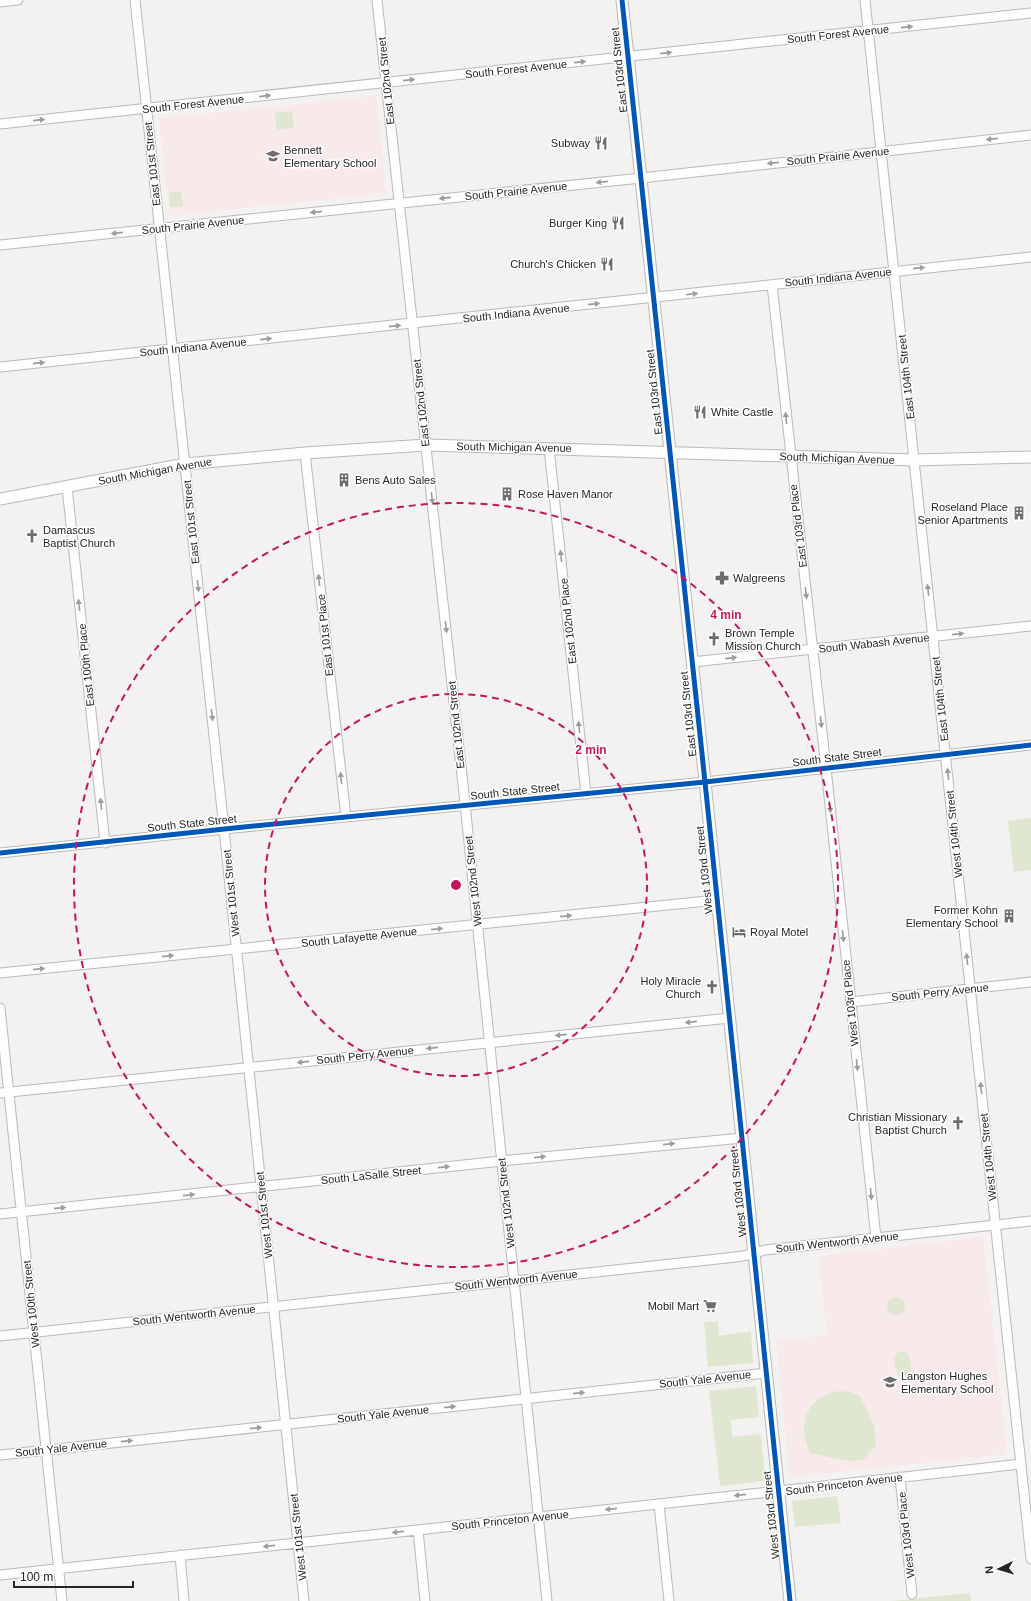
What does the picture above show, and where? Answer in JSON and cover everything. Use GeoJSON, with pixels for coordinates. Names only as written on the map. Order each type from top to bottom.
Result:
{"type":"FeatureCollection","features":[{"type":"Feature","properties":{"kind":"main road","name":"East 103rd Street"},"geometry":{"type":"LineString","coordinates":[[622,0],[705,782]]}},
{"type":"Feature","properties":{"kind":"main road","name":"South Michigan Avenue"},"geometry":{"type":"LineString","coordinates":[[0,500],[185,464],[305,453],[426,445],[914,460],[1031,457]]}},
{"type":"Feature","properties":{"kind":"main road","name":"West 103rd Street"},"geometry":{"type":"LineString","coordinates":[[705,782],[790,1601]]}},
{"type":"Feature","properties":{"kind":"street"},"geometry":{"type":"LineString","coordinates":[[0,2],[18,0]]}},
{"type":"Feature","properties":{"kind":"street","name":"East 101st Street"},"geometry":{"type":"LineString","coordinates":[[135,0],[224,829]]}},
{"type":"Feature","properties":{"kind":"street","name":"East 102nd Street"},"geometry":{"type":"LineString","coordinates":[[377,0],[465,806]]}},
{"type":"Feature","properties":{"kind":"street","name":"East 104th Street"},"geometry":{"type":"LineString","coordinates":[[865,0],[946,754]]}},
{"type":"Feature","properties":{"kind":"street","name":"South Forest Avenue"},"geometry":{"type":"LineString","coordinates":[[0,124],[1031,13]]}},
{"type":"Feature","properties":{"kind":"street","name":"South Prairie Avenue"},"geometry":{"type":"LineString","coordinates":[[0,245],[641,178],[1031,135]]}},
{"type":"Feature","properties":{"kind":"street","name":"South Indiana Avenue"},"geometry":{"type":"LineString","coordinates":[[0,367],[1031,257]]}},
{"type":"Feature","properties":{"kind":"street","name":"East 103rd Place"},"geometry":{"type":"LineString","coordinates":[[772,285],[790,457],[826,768]]}},
{"type":"Feature","properties":{"kind":"street","name":"East 102nd Place"},"geometry":{"type":"LineString","coordinates":[[549,448],[586,794]]}},
{"type":"Feature","properties":{"kind":"street","name":"East 101st Place"},"geometry":{"type":"LineString","coordinates":[[305,453],[346,817]]}},
{"type":"Feature","properties":{"kind":"street","name":"East 100th Place"},"geometry":{"type":"LineString","coordinates":[[66,487],[105,842]]}},
{"type":"Feature","properties":{"kind":"street","name":"South Wabash Avenue"},"geometry":{"type":"LineString","coordinates":[[692,662],[1031,626]]}},
{"type":"Feature","properties":{"kind":"street","name":"South State Street"},"geometry":{"type":"LineString","coordinates":[[0,853],[224,829],[705,782],[1031,745]]}},
{"type":"Feature","properties":{"kind":"street","name":"West 104th Street"},"geometry":{"type":"LineString","coordinates":[[946,754],[1031,1559]]}},
{"type":"Feature","properties":{"kind":"street","name":"West 103rd Place"},"geometry":{"type":"LineString","coordinates":[[826,768],[876,1238]]}},
{"type":"Feature","properties":{"kind":"street","name":"West 102nd Street"},"geometry":{"type":"LineString","coordinates":[[465,806],[547,1601]]}},
{"type":"Feature","properties":{"kind":"street","name":"West 101st Street"},"geometry":{"type":"LineString","coordinates":[[224,829],[304,1601]]}},
{"type":"Feature","properties":{"kind":"street","name":"South Lafayette Avenue"},"geometry":{"type":"LineString","coordinates":[[0,973],[717,900]]}},
{"type":"Feature","properties":{"kind":"street","name":"South Perry Avenue"},"geometry":{"type":"LineString","coordinates":[[850,1002],[1031,982]]}},
{"type":"Feature","properties":{"kind":"street","name":"West 100th Street"},"geometry":{"type":"LineString","coordinates":[[0,1008],[4,1093],[21,1212],[62,1601]]}},
{"type":"Feature","properties":{"kind":"street","name":"South Perry Avenue"},"geometry":{"type":"LineString","coordinates":[[4,1093],[730,1018]]}},
{"type":"Feature","properties":{"kind":"street","name":"South LaSalle Street"},"geometry":{"type":"LineString","coordinates":[[0,1214],[501,1161],[742,1138]]}},
{"type":"Feature","properties":{"kind":"street","name":"South Wentworth Avenue"},"geometry":{"type":"LineString","coordinates":[[0,1336],[732,1258],[764,1250],[1031,1221]]}},
{"type":"Feature","properties":{"kind":"street","name":"South Yale Avenue"},"geometry":{"type":"LineString","coordinates":[[0,1455],[766,1373]]}},
{"type":"Feature","properties":{"kind":"street","name":"South Princeton Avenue"},"geometry":{"type":"LineString","coordinates":[[0,1575],[1021,1464]]}},
{"type":"Feature","properties":{"kind":"street","name":"West 103rd Place"},"geometry":{"type":"LineString","coordinates":[[900,1477],[912,1594]]}},
{"type":"Feature","properties":{"kind":"street"},"geometry":{"type":"LineString","coordinates":[[659,1504],[669,1601]]}},
{"type":"Feature","properties":{"kind":"street"},"geometry":{"type":"LineString","coordinates":[[418,1530],[425,1601]]}},
{"type":"Feature","properties":{"kind":"street"},"geometry":{"type":"LineString","coordinates":[[180,1555],[184,1601]]}},
{"type":"Feature","properties":{"kind":"shaded area","name":"Bennett Elementary School"},"geometry":{"type":"Polygon","coordinates":[[[376,96],[386,193],[169,216],[159,118],[376,96]]]}},
{"type":"Feature","properties":{"kind":"shaded area","name":"Langston Hughes Elementary School"},"geometry":{"type":"Polygon","coordinates":[[[983,1237],[1007,1454],[790,1477],[776,1341],[827,1335],[819,1256],[983,1237]]]}},
{"type":"Feature","properties":{"kind":"green space"},"geometry":{"type":"Polygon","coordinates":[[[292,111],[294,128],[277,130],[275,113],[292,111]]]}},
{"type":"Feature","properties":{"kind":"green space"},"geometry":{"type":"Polygon","coordinates":[[[181,191],[183,206],[170,207],[169,193],[181,191]]]}},
{"type":"Feature","properties":{"kind":"green space"},"geometry":{"type":"Polygon","coordinates":[[[1031,818],[1031,870],[1014,872],[1008,821],[1031,818]]]}},
{"type":"Feature","properties":{"kind":"green space"},"geometry":{"type":"Polygon","coordinates":[[[896,1297],[902,1300],[905,1306],[902,1312],[896,1315],[890,1312],[887,1306],[890,1300],[896,1297]]]}},
{"type":"Feature","properties":{"kind":"green space"},"geometry":{"type":"Polygon","coordinates":[[[718,1321],[719,1336],[751,1331],[753,1363],[708,1367],[704,1322],[718,1321]]]}},
{"type":"Feature","properties":{"kind":"green space"},"geometry":{"type":"Polygon","coordinates":[[[903,1351],[908,1354],[911,1365],[910,1376],[905,1379],[899,1376],[894,1361],[895,1355],[903,1351]]]}},
{"type":"Feature","properties":{"kind":"green space"},"geometry":{"type":"Polygon","coordinates":[[[756,1386],[759,1417],[731,1420],[732,1437],[761,1434],[765,1481],[720,1486],[709,1391],[756,1386]]]}},
{"type":"Feature","properties":{"kind":"green space"},"geometry":{"type":"Polygon","coordinates":[[[838,1391],[851,1392],[860,1396],[874,1425],[876,1446],[863,1460],[847,1461],[810,1453],[806,1443],[804,1432],[807,1414],[818,1399],[827,1394],[838,1391]]]}},
{"type":"Feature","properties":{"kind":"green space"},"geometry":{"type":"Polygon","coordinates":[[[837,1496],[841,1523],[795,1527],[792,1501],[837,1496]]]}},
{"type":"Feature","properties":{"kind":"green space"},"geometry":{"type":"Polygon","coordinates":[[[970,1593],[971,1601],[891,1601],[970,1593]]]}},
{"type":"Feature","properties":{"kind":"cycle path"},"geometry":{"type":"LineString","coordinates":[[622,0],[790,1601]]}},
{"type":"Feature","properties":{"kind":"cycle path"},"geometry":{"type":"LineString","coordinates":[[0,853],[234,828],[705,782],[1031,745]]}},
{"type":"Feature","properties":{"kind":"place","name":"Subway"},"geometry":{"type":"Point","coordinates":[601,143]}},
{"type":"Feature","properties":{"kind":"place","name":"Bennett Elementary School"},"geometry":{"type":"Point","coordinates":[273,156]}},
{"type":"Feature","properties":{"kind":"place","name":"Burger King"},"geometry":{"type":"Point","coordinates":[618,223]}},
{"type":"Feature","properties":{"kind":"place","name":"Church's Chicken"},"geometry":{"type":"Point","coordinates":[607,264]}},
{"type":"Feature","properties":{"kind":"place","name":"White Castle"},"geometry":{"type":"Point","coordinates":[700,412]}},
{"type":"Feature","properties":{"kind":"place","name":"Bens Auto Sales"},"geometry":{"type":"Point","coordinates":[344,480]}},
{"type":"Feature","properties":{"kind":"place","name":"Rose Haven Manor"},"geometry":{"type":"Point","coordinates":[507,494]}},
{"type":"Feature","properties":{"kind":"place","name":"Roseland Place Senior Apartments"},"geometry":{"type":"Point","coordinates":[1019,513]}},
{"type":"Feature","properties":{"kind":"place","name":"Damascus Baptist Church"},"geometry":{"type":"Point","coordinates":[32,536]}},
{"type":"Feature","properties":{"kind":"place","name":"Walgreens"},"geometry":{"type":"Point","coordinates":[722,578]}},
{"type":"Feature","properties":{"kind":"place","name":"Brown Temple Mission Church"},"geometry":{"type":"Point","coordinates":[714,639]}},
{"type":"Feature","properties":{"kind":"place","name":"Former Kohn Elementary School"},"geometry":{"type":"Point","coordinates":[1009,916]}},
{"type":"Feature","properties":{"kind":"place","name":"Royal Motel"},"geometry":{"type":"Point","coordinates":[739,932]}},
{"type":"Feature","properties":{"kind":"place","name":"Holy Miracle Church"},"geometry":{"type":"Point","coordinates":[712,987]}},
{"type":"Feature","properties":{"kind":"place","name":"Christian Missionary Baptist Church"},"geometry":{"type":"Point","coordinates":[958,1123]}},
{"type":"Feature","properties":{"kind":"place","name":"Mobil Mart"},"geometry":{"type":"Point","coordinates":[710,1306]}},
{"type":"Feature","properties":{"kind":"place","name":"Langston Hughes Elementary School"},"geometry":{"type":"Point","coordinates":[890,1382]}}]}
